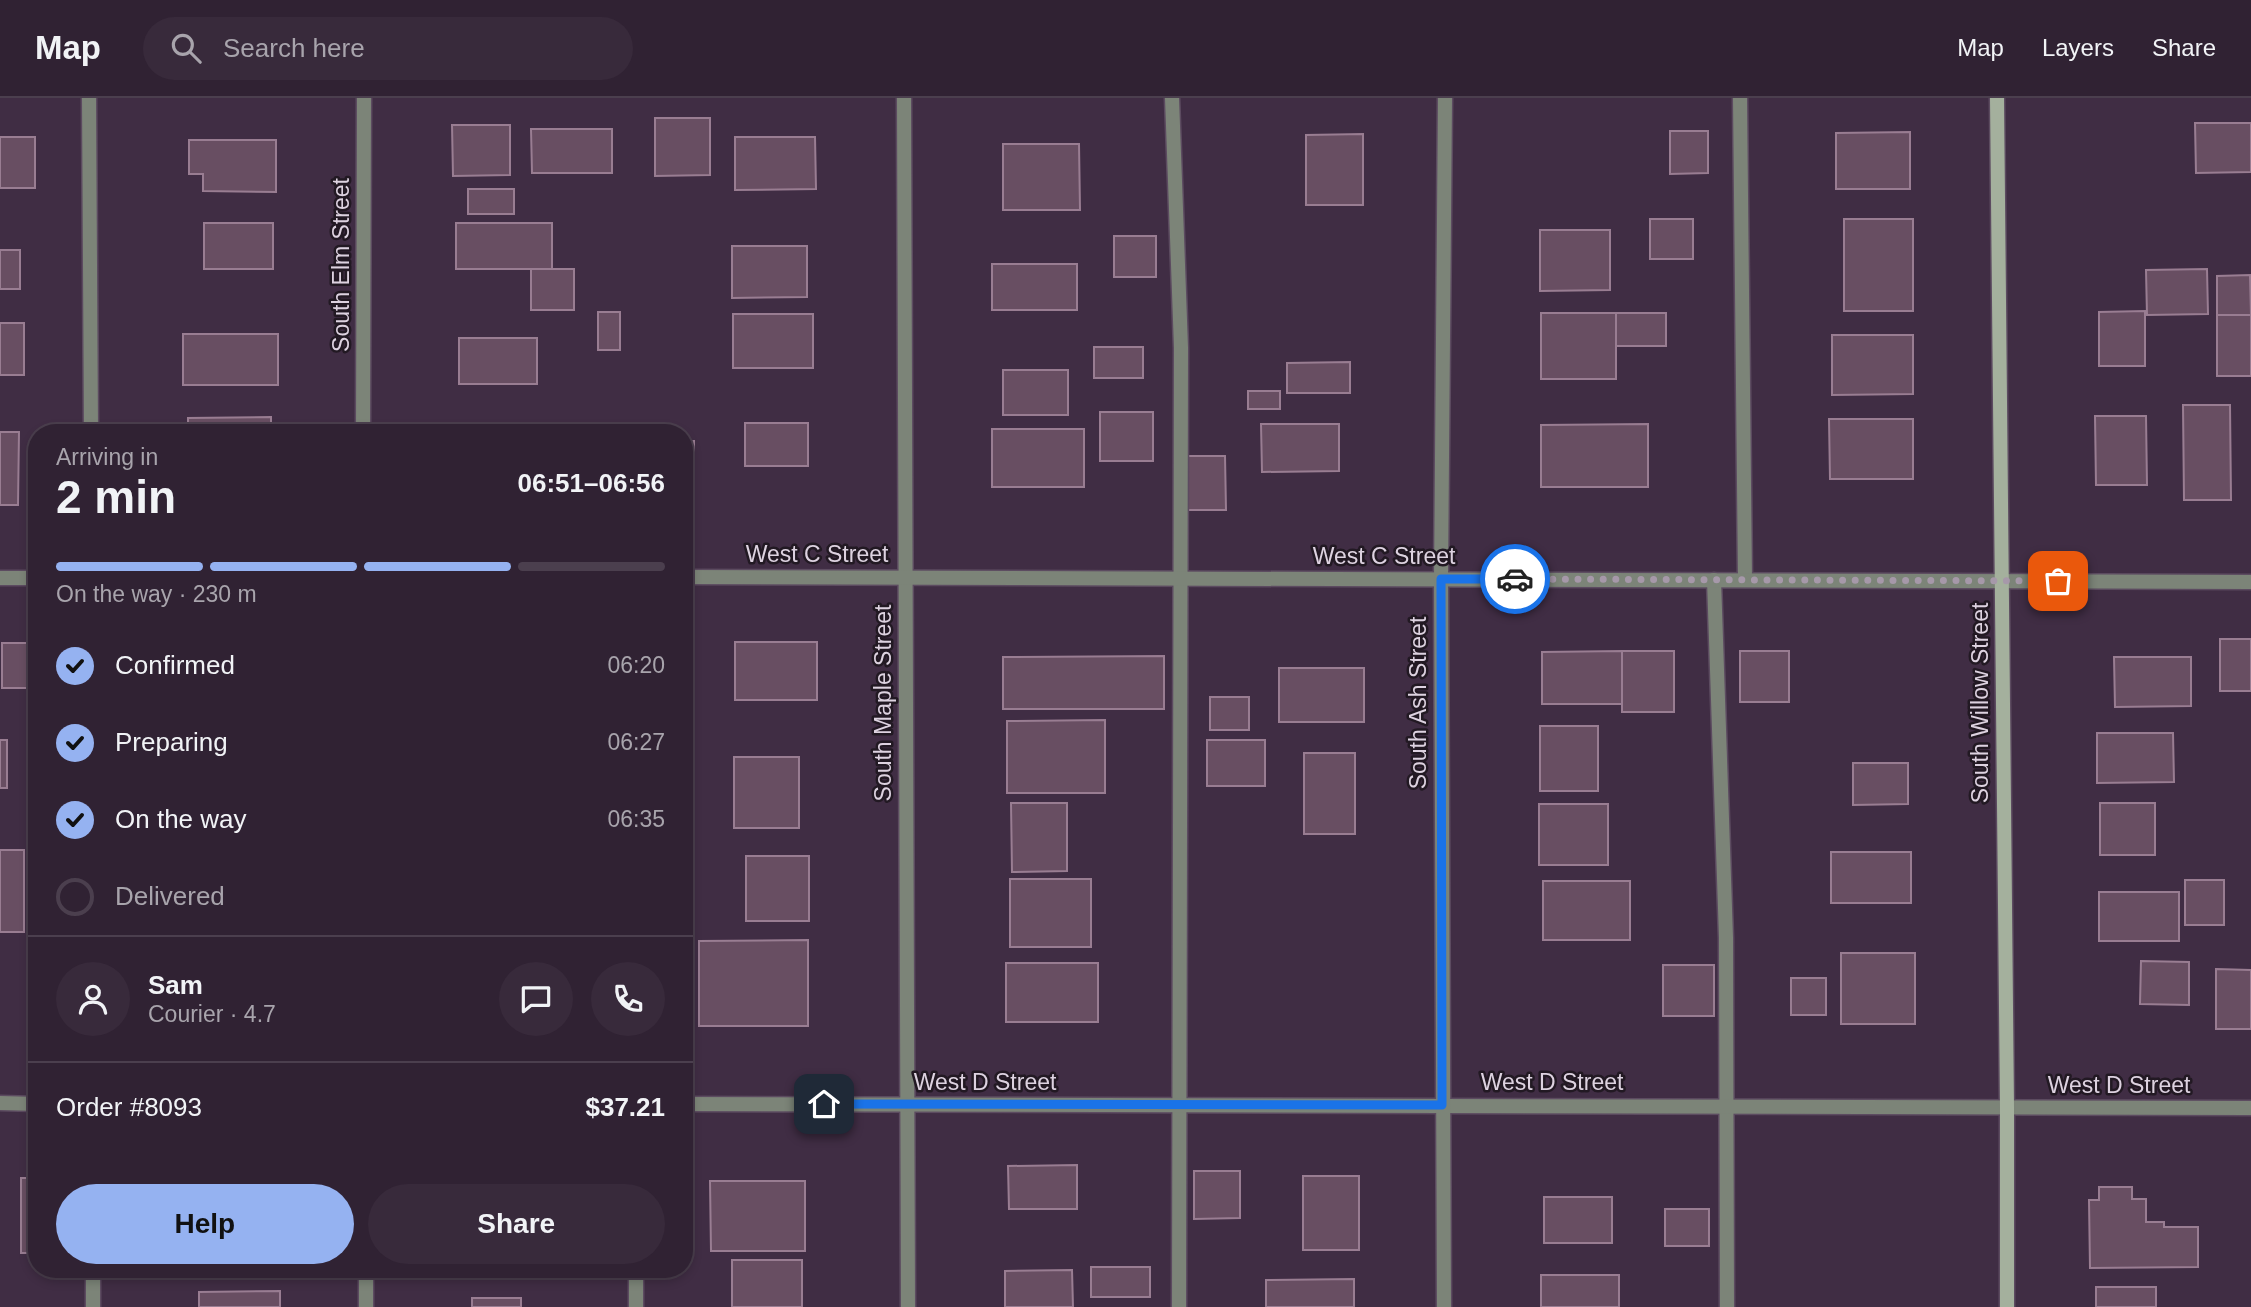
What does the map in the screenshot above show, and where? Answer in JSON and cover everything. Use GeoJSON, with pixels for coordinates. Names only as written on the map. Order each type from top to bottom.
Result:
{"type":"FeatureCollection","features":[{"type":"Feature","properties":{"kind":"main road","name":"South Willow Street"},"geometry":{"type":"LineString","coordinates":[[1997,98],[2007,1307]]}},
{"type":"Feature","properties":{"kind":"street"},"geometry":{"type":"LineString","coordinates":[[89,98],[91,424]]}},
{"type":"Feature","properties":{"kind":"street","name":"South Elm Street"},"geometry":{"type":"LineString","coordinates":[[363,424],[364,98]]}},
{"type":"Feature","properties":{"kind":"street","name":"South Maple Street"},"geometry":{"type":"LineString","coordinates":[[904,98],[908,1307]]}},
{"type":"Feature","properties":{"kind":"street"},"geometry":{"type":"LineString","coordinates":[[1172,98],[1181,348],[1179,1307]]}},
{"type":"Feature","properties":{"kind":"street","name":"South Ash Street"},"geometry":{"type":"LineString","coordinates":[[1444,1307],[1441,579],[1445,98]]}},
{"type":"Feature","properties":{"kind":"street"},"geometry":{"type":"LineString","coordinates":[[1740,98],[1745,580]]}},
{"type":"Feature","properties":{"kind":"street","name":"West C Street"},"geometry":{"type":"LineString","coordinates":[[693,577],[2251,582]]}},
{"type":"Feature","properties":{"kind":"street"},"geometry":{"type":"LineString","coordinates":[[0,579],[28,578]]}},
{"type":"Feature","properties":{"kind":"street"},"geometry":{"type":"LineString","coordinates":[[1714,580],[1726,938],[1727,1307]]}},
{"type":"Feature","properties":{"kind":"street"},"geometry":{"type":"LineString","coordinates":[[0,1103],[28,1104]]}},
{"type":"Feature","properties":{"kind":"street","name":"West D Street"},"geometry":{"type":"LineString","coordinates":[[693,1104],[2251,1108]]}},
{"type":"Feature","properties":{"kind":"street"},"geometry":{"type":"LineString","coordinates":[[93,1278],[93,1307]]}},
{"type":"Feature","properties":{"kind":"street"},"geometry":{"type":"LineString","coordinates":[[366,1278],[366,1307]]}},
{"type":"Feature","properties":{"kind":"street"},"geometry":{"type":"LineString","coordinates":[[636,1278],[636,1307]]}},
{"type":"Feature","properties":{"kind":"building"},"geometry":{"type":"Polygon","coordinates":[[[655,118],[710,118],[710,175],[655,176],[655,118]]]}},
{"type":"Feature","properties":{"kind":"building"},"geometry":{"type":"Polygon","coordinates":[[[2195,123],[2251,123],[2251,172],[2196,173],[2195,123]]]}},
{"type":"Feature","properties":{"kind":"building"},"geometry":{"type":"Polygon","coordinates":[[[452,125],[510,125],[510,175],[453,176],[452,125]]]}},
{"type":"Feature","properties":{"kind":"building"},"geometry":{"type":"Polygon","coordinates":[[[531,129],[612,129],[612,173],[532,173],[531,129]]]}},
{"type":"Feature","properties":{"kind":"building"},"geometry":{"type":"Polygon","coordinates":[[[1670,131],[1708,131],[1708,173],[1670,174],[1670,131]]]}},
{"type":"Feature","properties":{"kind":"building"},"geometry":{"type":"Polygon","coordinates":[[[1910,132],[1910,189],[1836,189],[1836,133],[1910,132]]]}},
{"type":"Feature","properties":{"kind":"building"},"geometry":{"type":"Polygon","coordinates":[[[1363,134],[1363,205],[1306,205],[1306,135],[1363,134]]]}},
{"type":"Feature","properties":{"kind":"building"},"geometry":{"type":"Polygon","coordinates":[[[0,137],[35,137],[35,188],[0,188],[0,137]]]}},
{"type":"Feature","properties":{"kind":"building"},"geometry":{"type":"Polygon","coordinates":[[[735,137],[815,137],[816,189],[735,190],[735,137]]]}},
{"type":"Feature","properties":{"kind":"building"},"geometry":{"type":"Polygon","coordinates":[[[189,140],[276,140],[276,192],[203,191],[203,174],[189,174],[189,140]]]}},
{"type":"Feature","properties":{"kind":"building"},"geometry":{"type":"Polygon","coordinates":[[[1003,144],[1079,144],[1080,210],[1003,210],[1003,144]]]}},
{"type":"Feature","properties":{"kind":"building"},"geometry":{"type":"Polygon","coordinates":[[[468,189],[514,189],[514,214],[468,214],[468,189]]]}},
{"type":"Feature","properties":{"kind":"building"},"geometry":{"type":"Polygon","coordinates":[[[1650,219],[1693,219],[1693,259],[1650,259],[1650,219]]]}},
{"type":"Feature","properties":{"kind":"building"},"geometry":{"type":"Polygon","coordinates":[[[1844,219],[1913,219],[1913,311],[1844,311],[1844,219]]]}},
{"type":"Feature","properties":{"kind":"building"},"geometry":{"type":"Polygon","coordinates":[[[204,223],[273,223],[273,269],[204,269],[204,223]]]}},
{"type":"Feature","properties":{"kind":"building"},"geometry":{"type":"Polygon","coordinates":[[[456,223],[552,223],[552,269],[456,269],[456,223]]]}},
{"type":"Feature","properties":{"kind":"building"},"geometry":{"type":"Polygon","coordinates":[[[1540,230],[1610,230],[1610,290],[1540,291],[1540,230]]]}},
{"type":"Feature","properties":{"kind":"building"},"geometry":{"type":"Polygon","coordinates":[[[1114,236],[1156,236],[1156,277],[1114,277],[1114,236]]]}},
{"type":"Feature","properties":{"kind":"building"},"geometry":{"type":"Polygon","coordinates":[[[732,246],[807,246],[807,297],[732,298],[732,246]]]}},
{"type":"Feature","properties":{"kind":"building"},"geometry":{"type":"Polygon","coordinates":[[[0,250],[20,250],[20,289],[0,289],[0,250]]]}},
{"type":"Feature","properties":{"kind":"building"},"geometry":{"type":"Polygon","coordinates":[[[992,264],[1077,264],[1077,310],[992,310],[992,264]]]}},
{"type":"Feature","properties":{"kind":"building"},"geometry":{"type":"Polygon","coordinates":[[[531,269],[574,269],[574,310],[531,310],[531,269]]]}},
{"type":"Feature","properties":{"kind":"building"},"geometry":{"type":"Polygon","coordinates":[[[2207,269],[2208,314],[2147,315],[2146,270],[2207,269]]]}},
{"type":"Feature","properties":{"kind":"building"},"geometry":{"type":"Polygon","coordinates":[[[2250,275],[2251,315],[2217,315],[2217,276],[2250,275]]]}},
{"type":"Feature","properties":{"kind":"building"},"geometry":{"type":"Polygon","coordinates":[[[2145,311],[2145,366],[2099,366],[2099,312],[2145,311]]]}},
{"type":"Feature","properties":{"kind":"building"},"geometry":{"type":"Polygon","coordinates":[[[598,312],[620,312],[620,350],[598,350],[598,312]]]}},
{"type":"Feature","properties":{"kind":"building"},"geometry":{"type":"Polygon","coordinates":[[[1541,313],[1616,313],[1616,379],[1541,379],[1541,313]]]}},
{"type":"Feature","properties":{"kind":"building"},"geometry":{"type":"Polygon","coordinates":[[[1616,313],[1666,313],[1666,346],[1616,346],[1616,313]]]}},
{"type":"Feature","properties":{"kind":"building"},"geometry":{"type":"Polygon","coordinates":[[[733,314],[813,314],[813,368],[733,368],[733,314]]]}},
{"type":"Feature","properties":{"kind":"building"},"geometry":{"type":"Polygon","coordinates":[[[2217,315],[2251,315],[2251,376],[2217,376],[2217,315]]]}},
{"type":"Feature","properties":{"kind":"building"},"geometry":{"type":"Polygon","coordinates":[[[0,323],[24,323],[24,375],[0,375],[0,323]]]}},
{"type":"Feature","properties":{"kind":"building"},"geometry":{"type":"Polygon","coordinates":[[[183,334],[278,334],[278,385],[183,385],[183,334]]]}},
{"type":"Feature","properties":{"kind":"building"},"geometry":{"type":"Polygon","coordinates":[[[1832,335],[1913,335],[1913,394],[1832,395],[1832,335]]]}},
{"type":"Feature","properties":{"kind":"building"},"geometry":{"type":"Polygon","coordinates":[[[459,338],[537,338],[537,384],[459,384],[459,338]]]}},
{"type":"Feature","properties":{"kind":"building"},"geometry":{"type":"Polygon","coordinates":[[[1094,347],[1143,347],[1143,378],[1094,378],[1094,347]]]}},
{"type":"Feature","properties":{"kind":"building"},"geometry":{"type":"Polygon","coordinates":[[[1350,362],[1350,393],[1287,393],[1287,363],[1350,362]]]}},
{"type":"Feature","properties":{"kind":"building"},"geometry":{"type":"Polygon","coordinates":[[[1003,370],[1068,370],[1068,415],[1003,415],[1003,370]]]}},
{"type":"Feature","properties":{"kind":"building"},"geometry":{"type":"Polygon","coordinates":[[[1248,391],[1280,391],[1280,409],[1248,409],[1248,391]]]}},
{"type":"Feature","properties":{"kind":"building"},"geometry":{"type":"Polygon","coordinates":[[[2183,405],[2230,405],[2231,500],[2184,500],[2183,405]]]}},
{"type":"Feature","properties":{"kind":"building"},"geometry":{"type":"Polygon","coordinates":[[[1100,412],[1153,412],[1153,461],[1100,461],[1100,412]]]}},
{"type":"Feature","properties":{"kind":"building"},"geometry":{"type":"Polygon","coordinates":[[[2095,416],[2146,416],[2147,485],[2096,485],[2095,416]]]}},
{"type":"Feature","properties":{"kind":"building"},"geometry":{"type":"Polygon","coordinates":[[[271,417],[271,424],[188,424],[188,418],[271,417]]]}},
{"type":"Feature","properties":{"kind":"building"},"geometry":{"type":"Polygon","coordinates":[[[1829,419],[1913,419],[1913,479],[1830,479],[1829,419]]]}},
{"type":"Feature","properties":{"kind":"building"},"geometry":{"type":"Polygon","coordinates":[[[745,423],[808,423],[808,466],[745,466],[745,423]]]}},
{"type":"Feature","properties":{"kind":"building"},"geometry":{"type":"Polygon","coordinates":[[[1261,424],[1339,424],[1339,471],[1262,472],[1261,424]]]}},
{"type":"Feature","properties":{"kind":"building"},"geometry":{"type":"Polygon","coordinates":[[[1648,424],[1648,487],[1541,487],[1541,425],[1648,424]]]}},
{"type":"Feature","properties":{"kind":"building"},"geometry":{"type":"Polygon","coordinates":[[[992,429],[1084,429],[1084,487],[992,487],[992,429]]]}},
{"type":"Feature","properties":{"kind":"building"},"geometry":{"type":"Polygon","coordinates":[[[0,432],[19,432],[18,505],[0,505],[0,432]]]}},
{"type":"Feature","properties":{"kind":"building"},"geometry":{"type":"Polygon","coordinates":[[[693,441],[694,441],[693,483],[693,441]]]}},
{"type":"Feature","properties":{"kind":"building"},"geometry":{"type":"Polygon","coordinates":[[[1182,456],[1225,456],[1226,510],[1182,510],[1182,456]]]}},
{"type":"Feature","properties":{"kind":"building"},"geometry":{"type":"Polygon","coordinates":[[[2220,639],[2251,639],[2251,691],[2220,691],[2220,639]]]}},
{"type":"Feature","properties":{"kind":"building"},"geometry":{"type":"Polygon","coordinates":[[[735,642],[817,642],[817,700],[735,700],[735,642]]]}},
{"type":"Feature","properties":{"kind":"building"},"geometry":{"type":"Polygon","coordinates":[[[2,643],[28,643],[28,688],[2,688],[2,643]]]}},
{"type":"Feature","properties":{"kind":"building"},"geometry":{"type":"Polygon","coordinates":[[[1622,651],[1674,651],[1674,712],[1622,712],[1622,651]]]}},
{"type":"Feature","properties":{"kind":"building"},"geometry":{"type":"Polygon","coordinates":[[[1622,651],[1622,704],[1542,704],[1542,652],[1622,651]]]}},
{"type":"Feature","properties":{"kind":"building"},"geometry":{"type":"Polygon","coordinates":[[[1740,651],[1789,651],[1789,702],[1740,702],[1740,651]]]}},
{"type":"Feature","properties":{"kind":"building"},"geometry":{"type":"Polygon","coordinates":[[[1164,656],[1164,709],[1003,709],[1003,657],[1164,656]]]}},
{"type":"Feature","properties":{"kind":"building"},"geometry":{"type":"Polygon","coordinates":[[[2114,657],[2191,657],[2191,706],[2115,707],[2114,657]]]}},
{"type":"Feature","properties":{"kind":"building"},"geometry":{"type":"Polygon","coordinates":[[[1279,668],[1364,668],[1364,722],[1279,722],[1279,668]]]}},
{"type":"Feature","properties":{"kind":"building"},"geometry":{"type":"Polygon","coordinates":[[[1210,697],[1249,697],[1249,730],[1210,730],[1210,697]]]}},
{"type":"Feature","properties":{"kind":"building"},"geometry":{"type":"Polygon","coordinates":[[[1105,720],[1105,793],[1007,793],[1007,721],[1105,720]]]}},
{"type":"Feature","properties":{"kind":"building"},"geometry":{"type":"Polygon","coordinates":[[[1540,726],[1598,726],[1598,791],[1540,791],[1540,726]]]}},
{"type":"Feature","properties":{"kind":"building"},"geometry":{"type":"Polygon","coordinates":[[[2097,733],[2173,733],[2174,782],[2097,783],[2097,733]]]}},
{"type":"Feature","properties":{"kind":"building"},"geometry":{"type":"Polygon","coordinates":[[[0,740],[7,740],[7,788],[0,788],[0,740]]]}},
{"type":"Feature","properties":{"kind":"building"},"geometry":{"type":"Polygon","coordinates":[[[1207,740],[1265,740],[1265,786],[1207,786],[1207,740]]]}},
{"type":"Feature","properties":{"kind":"building"},"geometry":{"type":"Polygon","coordinates":[[[1304,753],[1355,753],[1355,834],[1304,834],[1304,753]]]}},
{"type":"Feature","properties":{"kind":"building"},"geometry":{"type":"Polygon","coordinates":[[[734,757],[799,757],[799,828],[734,828],[734,757]]]}},
{"type":"Feature","properties":{"kind":"building"},"geometry":{"type":"Polygon","coordinates":[[[1853,763],[1908,763],[1908,804],[1853,805],[1853,763]]]}},
{"type":"Feature","properties":{"kind":"building"},"geometry":{"type":"Polygon","coordinates":[[[1011,803],[1067,803],[1067,871],[1012,872],[1011,803]]]}},
{"type":"Feature","properties":{"kind":"building"},"geometry":{"type":"Polygon","coordinates":[[[2100,803],[2155,803],[2155,855],[2100,855],[2100,803]]]}},
{"type":"Feature","properties":{"kind":"building"},"geometry":{"type":"Polygon","coordinates":[[[1539,804],[1608,804],[1608,865],[1539,865],[1539,804]]]}},
{"type":"Feature","properties":{"kind":"building"},"geometry":{"type":"Polygon","coordinates":[[[0,850],[24,850],[24,932],[0,932],[0,850]]]}},
{"type":"Feature","properties":{"kind":"building"},"geometry":{"type":"Polygon","coordinates":[[[1831,852],[1911,852],[1911,903],[1831,903],[1831,852]]]}},
{"type":"Feature","properties":{"kind":"building"},"geometry":{"type":"Polygon","coordinates":[[[746,856],[809,856],[809,921],[746,921],[746,856]]]}},
{"type":"Feature","properties":{"kind":"building"},"geometry":{"type":"Polygon","coordinates":[[[1010,879],[1091,879],[1091,947],[1010,947],[1010,879]]]}},
{"type":"Feature","properties":{"kind":"building"},"geometry":{"type":"Polygon","coordinates":[[[2185,880],[2224,880],[2224,925],[2185,925],[2185,880]]]}},
{"type":"Feature","properties":{"kind":"building"},"geometry":{"type":"Polygon","coordinates":[[[1543,881],[1630,881],[1630,940],[1543,940],[1543,881]]]}},
{"type":"Feature","properties":{"kind":"building"},"geometry":{"type":"Polygon","coordinates":[[[2099,892],[2179,892],[2179,941],[2099,941],[2099,892]]]}},
{"type":"Feature","properties":{"kind":"building"},"geometry":{"type":"Polygon","coordinates":[[[808,940],[808,1026],[699,1026],[699,941],[808,940]]]}},
{"type":"Feature","properties":{"kind":"building"},"geometry":{"type":"Polygon","coordinates":[[[1841,953],[1915,953],[1915,1024],[1841,1024],[1841,953]]]}},
{"type":"Feature","properties":{"kind":"building"},"geometry":{"type":"Polygon","coordinates":[[[2141,961],[2189,962],[2189,1005],[2140,1004],[2141,961]]]}},
{"type":"Feature","properties":{"kind":"building"},"geometry":{"type":"Polygon","coordinates":[[[1006,963],[1098,963],[1098,1022],[1006,1022],[1006,963]]]}},
{"type":"Feature","properties":{"kind":"building"},"geometry":{"type":"Polygon","coordinates":[[[1663,965],[1714,965],[1714,1016],[1663,1016],[1663,965]]]}},
{"type":"Feature","properties":{"kind":"building"},"geometry":{"type":"Polygon","coordinates":[[[2216,969],[2251,970],[2251,1029],[2216,1029],[2216,969]]]}},
{"type":"Feature","properties":{"kind":"building"},"geometry":{"type":"Polygon","coordinates":[[[1791,978],[1826,978],[1826,1015],[1791,1015],[1791,978]]]}},
{"type":"Feature","properties":{"kind":"building"},"geometry":{"type":"Polygon","coordinates":[[[1077,1165],[1077,1209],[1009,1209],[1008,1166],[1077,1165]]]}},
{"type":"Feature","properties":{"kind":"building"},"geometry":{"type":"Polygon","coordinates":[[[1194,1171],[1240,1171],[1240,1218],[1194,1219],[1194,1171]]]}},
{"type":"Feature","properties":{"kind":"building"},"geometry":{"type":"Polygon","coordinates":[[[1303,1176],[1359,1176],[1359,1250],[1303,1250],[1303,1176]]]}},
{"type":"Feature","properties":{"kind":"building"},"geometry":{"type":"Polygon","coordinates":[[[21,1178],[28,1178],[28,1253],[21,1253],[21,1178]]]}},
{"type":"Feature","properties":{"kind":"building"},"geometry":{"type":"Polygon","coordinates":[[[710,1181],[805,1181],[805,1251],[711,1251],[710,1181]]]}},
{"type":"Feature","properties":{"kind":"building"},"geometry":{"type":"Polygon","coordinates":[[[2099,1187],[2132,1187],[2132,1199],[2146,1199],[2146,1222],[2164,1222],[2164,1227],[2198,1227],[2198,1267],[2090,1268],[2089,1200],[2099,1200],[2099,1187]]]}},
{"type":"Feature","properties":{"kind":"building"},"geometry":{"type":"Polygon","coordinates":[[[1544,1197],[1612,1197],[1612,1243],[1544,1243],[1544,1197]]]}},
{"type":"Feature","properties":{"kind":"building"},"geometry":{"type":"Polygon","coordinates":[[[1665,1209],[1709,1209],[1709,1246],[1665,1246],[1665,1209]]]}},
{"type":"Feature","properties":{"kind":"building"},"geometry":{"type":"Polygon","coordinates":[[[732,1260],[802,1260],[802,1307],[732,1307],[732,1260]]]}},
{"type":"Feature","properties":{"kind":"building"},"geometry":{"type":"Polygon","coordinates":[[[1091,1267],[1150,1267],[1150,1297],[1091,1297],[1091,1267]]]}},
{"type":"Feature","properties":{"kind":"building"},"geometry":{"type":"Polygon","coordinates":[[[1072,1270],[1073,1307],[1005,1307],[1005,1271],[1072,1270]]]}},
{"type":"Feature","properties":{"kind":"building"},"geometry":{"type":"Polygon","coordinates":[[[1541,1275],[1619,1275],[1619,1307],[1541,1307],[1541,1275]]]}},
{"type":"Feature","properties":{"kind":"building"},"geometry":{"type":"Polygon","coordinates":[[[1354,1279],[1354,1307],[1266,1307],[1266,1280],[1354,1279]]]}},
{"type":"Feature","properties":{"kind":"building"},"geometry":{"type":"Polygon","coordinates":[[[2096,1287],[2156,1287],[2156,1307],[2096,1307],[2096,1287]]]}},
{"type":"Feature","properties":{"kind":"building"},"geometry":{"type":"Polygon","coordinates":[[[280,1291],[280,1307],[199,1307],[199,1292],[280,1291]]]}},
{"type":"Feature","properties":{"kind":"building"},"geometry":{"type":"Polygon","coordinates":[[[472,1298],[521,1298],[521,1307],[472,1307],[472,1298]]]}},
{"type":"Feature","properties":{"kind":"way so far"},"geometry":{"type":"LineString","coordinates":[[1515,579],[2058,581]]}},
{"type":"Feature","properties":{"kind":"route"},"geometry":{"type":"LineString","coordinates":[[824,1104],[1442,1105],[1441,579],[1515,579]]}}]}
